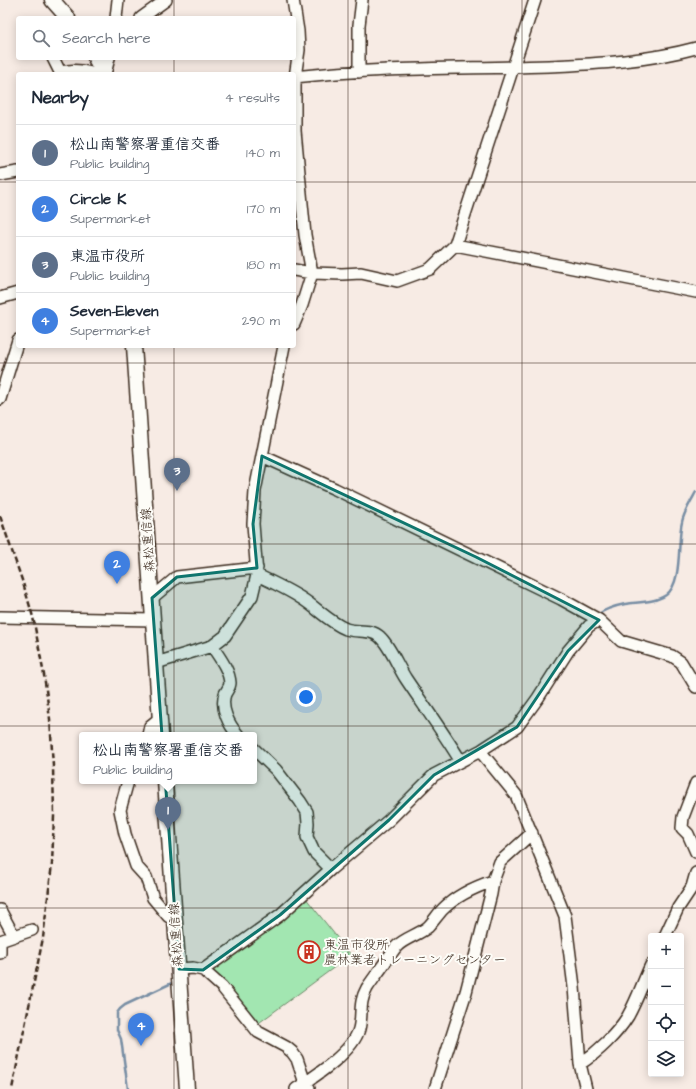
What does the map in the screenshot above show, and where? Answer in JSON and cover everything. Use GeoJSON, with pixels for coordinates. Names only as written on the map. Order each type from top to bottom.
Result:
{"type":"FeatureCollection","features":[{"type":"Feature","properties":{"kind":"main road"},"geometry":{"type":"LineString","coordinates":[[96,60],[103,72]]}},
{"type":"Feature","properties":{"kind":"main road","name":"森松重信線"},"geometry":{"type":"LineString","coordinates":[[134,348],[161,732]]}},
{"type":"Feature","properties":{"kind":"main road","name":"森松重信線"},"geometry":{"type":"LineString","coordinates":[[165,784],[187,1089]]}},
{"type":"Feature","properties":{"kind":"street"},"geometry":{"type":"LineString","coordinates":[[116,16],[118,0]]}},
{"type":"Feature","properties":{"kind":"street"},"geometry":{"type":"LineString","coordinates":[[145,16],[166,0]]}},
{"type":"Feature","properties":{"kind":"street"},"geometry":{"type":"LineString","coordinates":[[293,0],[296,16]]}},
{"type":"Feature","properties":{"kind":"street"},"geometry":{"type":"LineString","coordinates":[[358,72],[359,25],[362,0]]}},
{"type":"Feature","properties":{"kind":"street"},"geometry":{"type":"LineString","coordinates":[[296,270],[312,273],[362,273],[397,281],[430,269],[455,245],[535,0]]}},
{"type":"Feature","properties":{"kind":"street"},"geometry":{"type":"LineString","coordinates":[[296,19],[298,31],[298,50],[296,72]]}},
{"type":"Feature","properties":{"kind":"street"},"geometry":{"type":"LineString","coordinates":[[296,77],[424,68],[514,67],[619,62],[675,54],[696,48]]}},
{"type":"Feature","properties":{"kind":"street"},"geometry":{"type":"LineString","coordinates":[[54,60],[60,72]]}},
{"type":"Feature","properties":{"kind":"street"},"geometry":{"type":"LineString","coordinates":[[105,72],[108,60]]}},
{"type":"Feature","properties":{"kind":"street"},"geometry":{"type":"LineString","coordinates":[[64,72],[72,70],[88,72]]}},
{"type":"Feature","properties":{"kind":"street"},"geometry":{"type":"LineString","coordinates":[[296,141],[305,235],[312,273],[302,306],[296,320]]}},
{"type":"Feature","properties":{"kind":"street"},"geometry":{"type":"LineString","coordinates":[[0,175],[16,172]]}},
{"type":"Feature","properties":{"kind":"street"},"geometry":{"type":"LineString","coordinates":[[455,245],[696,292]]}},
{"type":"Feature","properties":{"kind":"street"},"geometry":{"type":"LineString","coordinates":[[0,298],[16,294]]}},
{"type":"Feature","properties":{"kind":"street"},"geometry":{"type":"LineString","coordinates":[[0,398],[16,346]]}},
{"type":"Feature","properties":{"kind":"street"},"geometry":{"type":"LineString","coordinates":[[156,663],[212,646],[225,636],[252,596],[257,571],[253,524],[255,491],[283,348]]}},
{"type":"Feature","properties":{"kind":"street"},"geometry":{"type":"LineString","coordinates":[[262,456],[335,489],[561,598],[599,620],[621,641],[672,656],[681,662],[696,686]]}},
{"type":"Feature","properties":{"kind":"street"},"geometry":{"type":"LineString","coordinates":[[152,598],[177,577],[257,571],[300,597],[340,626],[352,630],[367,631],[379,636],[460,760]]}},
{"type":"Feature","properties":{"kind":"street"},"geometry":{"type":"LineString","coordinates":[[0,617],[153,620]]}},
{"type":"Feature","properties":{"kind":"street"},"geometry":{"type":"LineString","coordinates":[[203,970],[280,915],[389,820],[434,775],[460,760],[480,751],[517,727],[538,698],[568,651],[589,626],[599,620]]}},
{"type":"Feature","properties":{"kind":"street"},"geometry":{"type":"LineString","coordinates":[[212,646],[220,657],[227,672],[230,684],[225,694],[224,703],[227,716],[236,732]]}},
{"type":"Feature","properties":{"kind":"street"},"geometry":{"type":"LineString","coordinates":[[149,732],[150,726],[160,718]]}},
{"type":"Feature","properties":{"kind":"street"},"geometry":{"type":"LineString","coordinates":[[480,751],[516,795],[565,916],[574,987],[580,1064],[586,1089]]}},
{"type":"Feature","properties":{"kind":"street"},"geometry":{"type":"LineString","coordinates":[[257,752],[276,770],[307,812],[307,838],[314,852],[331,869]]}},
{"type":"Feature","properties":{"kind":"street"},"geometry":{"type":"LineString","coordinates":[[696,783],[683,818],[682,828],[688,834],[696,852]]}},
{"type":"Feature","properties":{"kind":"street"},"geometry":{"type":"LineString","coordinates":[[127,784],[120,810],[125,834],[136,866],[146,877],[153,898],[168,916],[175,921]]}},
{"type":"Feature","properties":{"kind":"street"},"geometry":{"type":"LineString","coordinates":[[435,1089],[466,992],[493,881],[500,862],[532,833]]}},
{"type":"Feature","properties":{"kind":"street"},"geometry":{"type":"LineString","coordinates":[[666,933],[678,908],[692,887],[696,872]]}},
{"type":"Feature","properties":{"kind":"street"},"geometry":{"type":"LineString","coordinates":[[178,970],[192,968],[203,970],[222,987],[258,1032],[286,1047],[292,1052],[297,1059],[303,1087],[339,1057],[357,1035],[363,996],[397,946],[420,933],[456,897],[483,884],[493,881]]}},
{"type":"Feature","properties":{"kind":"street"},"geometry":{"type":"LineString","coordinates":[[0,910],[14,936]]}},
{"type":"Feature","properties":{"kind":"street"},"geometry":{"type":"LineString","coordinates":[[0,953],[0,941],[32,930]]}},
{"type":"Feature","properties":{"kind":"street"},"geometry":{"type":"LineString","coordinates":[[580,1064],[593,1055],[618,1030],[628,1016],[649,969]]}},
{"type":"Feature","properties":{"kind":"highlighted area"},"geometry":{"type":"Polygon","coordinates":[[[262,456],[476,557],[599,620],[568,651],[517,727],[434,775],[389,820],[280,915],[203,970],[179,969],[152,598],[177,577],[257,568],[253,524],[262,456]]]}},
{"type":"Feature","properties":{"kind":"green space"},"geometry":{"type":"Polygon","coordinates":[[[305,897],[351,955],[256,1025],[211,968],[305,897]]]}},
{"type":"Feature","properties":{"kind":"waterway"},"geometry":{"type":"LineString","coordinates":[[597,615],[607,609],[625,604],[656,600],[666,595],[671,589],[677,572],[683,518],[696,492]]}},
{"type":"Feature","properties":{"kind":"waterway"},"geometry":{"type":"LineString","coordinates":[[480,744],[491,737]]}},
{"type":"Feature","properties":{"kind":"waterway"},"geometry":{"type":"LineString","coordinates":[[128,1089],[121,1039],[117,1030],[117,1013],[125,1005],[174,982]]}},
{"type":"Feature","properties":{"kind":"railway"},"geometry":{"type":"LineString","coordinates":[[0,516],[33,617],[44,675],[50,719],[53,766],[54,816],[52,864],[43,938],[12,1089]]}},
{"type":"Feature","properties":{"kind":"place","name":"東温市役所"},"geometry":{"type":"Point","coordinates":[177,491]}},
{"type":"Feature","properties":{"kind":"place","name":"Circle K"},"geometry":{"type":"Point","coordinates":[117,584]}},
{"type":"Feature","properties":{"kind":"place","name":"松山南警察署重信交番"},"geometry":{"type":"Point","coordinates":[168,830]}},
{"type":"Feature","properties":{"kind":"place","name":"東温市役所 農林業者トレーニングセンター"},"geometry":{"type":"Point","coordinates":[309,952]}},
{"type":"Feature","properties":{"kind":"place","name":"Seven-Eleven"},"geometry":{"type":"Point","coordinates":[141,1046]}}]}
